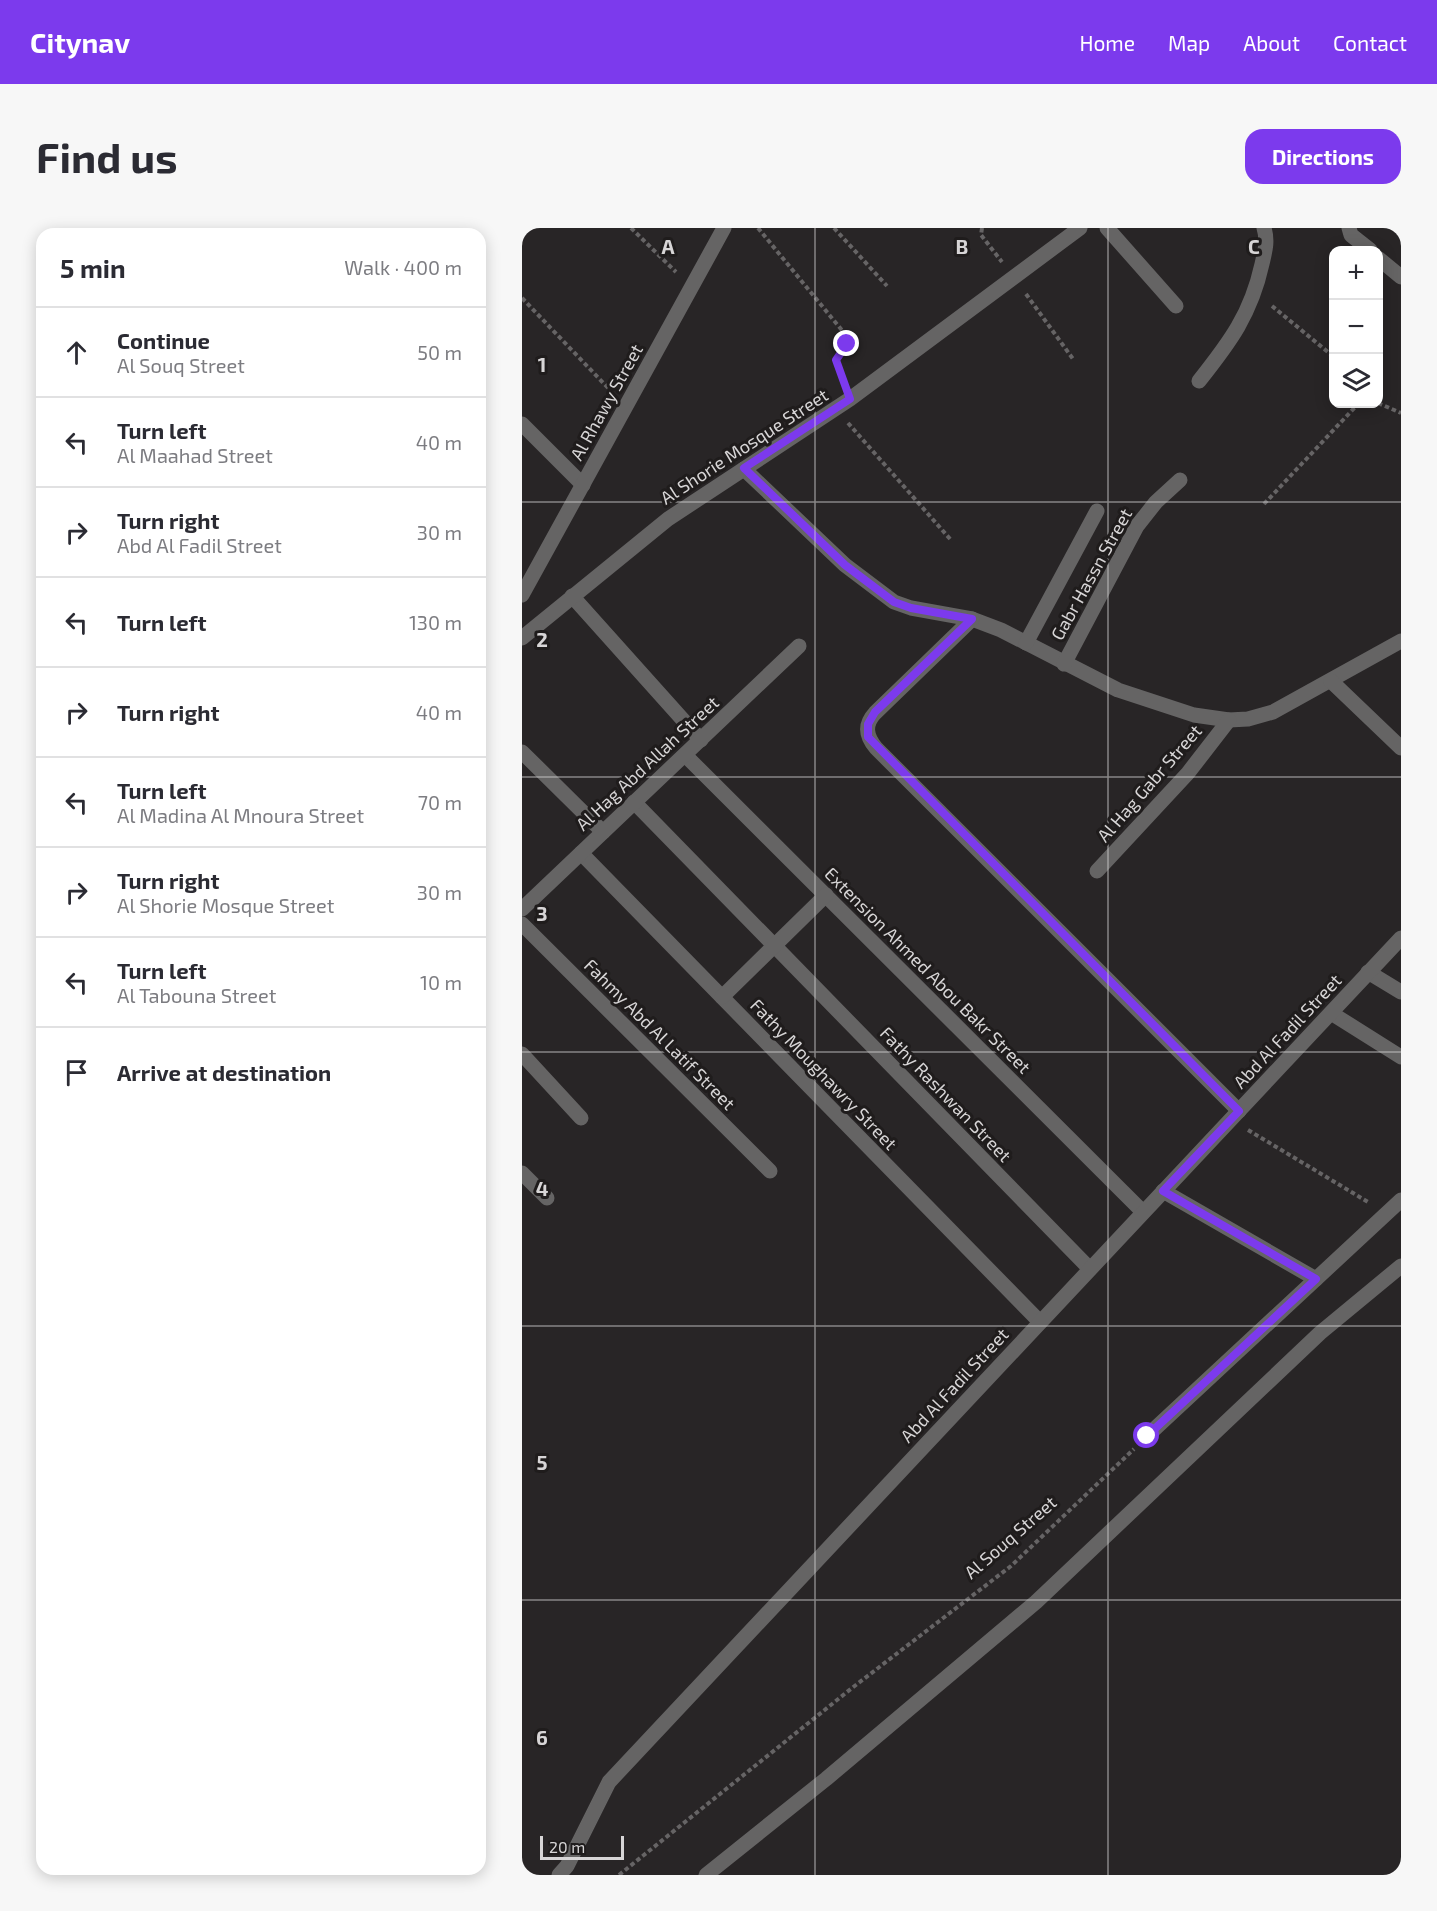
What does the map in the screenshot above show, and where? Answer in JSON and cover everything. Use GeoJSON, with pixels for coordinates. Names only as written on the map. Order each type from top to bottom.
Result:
{"type":"FeatureCollection","features":[{"type":"Feature","properties":{"kind":"street","name":"Al Rhawy Street"},"geometry":{"type":"LineString","coordinates":[[522,593],[724,228]]}},
{"type":"Feature","properties":{"kind":"street","name":"Al Shorie Mosque Street"},"geometry":{"type":"LineString","coordinates":[[522,638],[668,519],[836,409],[1080,228]]}},
{"type":"Feature","properties":{"kind":"street"},"geometry":{"type":"LineString","coordinates":[[1107,228],[1176,306]]}},
{"type":"Feature","properties":{"kind":"street"},"geometry":{"type":"LineString","coordinates":[[1199,381],[1234,336],[1255,293],[1268,241],[1264,228]]}},
{"type":"Feature","properties":{"kind":"street"},"geometry":{"type":"LineString","coordinates":[[1353,230],[1367,246]]}},
{"type":"Feature","properties":{"kind":"street"},"geometry":{"type":"LineString","coordinates":[[1383,262],[1401,277]]}},
{"type":"Feature","properties":{"kind":"street"},"geometry":{"type":"LineString","coordinates":[[522,424],[583,485]]}},
{"type":"Feature","properties":{"kind":"street"},"geometry":{"type":"LineString","coordinates":[[744,468],[845,565],[880,592],[911,608],[972,619],[1026,643],[1118,690],[1194,715],[1228,720],[1248,719],[1273,712],[1401,641]]}},
{"type":"Feature","properties":{"kind":"street","name":"Gabr Hassn Street"},"geometry":{"type":"LineString","coordinates":[[1064,664],[1137,526],[1156,502],[1180,480]]}},
{"type":"Feature","properties":{"kind":"street"},"geometry":{"type":"LineString","coordinates":[[1026,643],[1096,511]]}},
{"type":"Feature","properties":{"kind":"street"},"geometry":{"type":"LineString","coordinates":[[572,596],[700,740]]}},
{"type":"Feature","properties":{"kind":"street"},"geometry":{"type":"LineString","coordinates":[[972,619],[875,712],[868,724],[868,737],[884,757],[1235,1115]]}},
{"type":"Feature","properties":{"kind":"street","name":"Al Hag Abd Allah Street"},"geometry":{"type":"LineString","coordinates":[[522,909],[800,646]]}},
{"type":"Feature","properties":{"kind":"street"},"geometry":{"type":"LineString","coordinates":[[1331,681],[1401,748]]}},
{"type":"Feature","properties":{"kind":"street","name":"Al Hag Gabr Street"},"geometry":{"type":"LineString","coordinates":[[1097,871],[1188,772],[1228,720]]}},
{"type":"Feature","properties":{"kind":"street"},"geometry":{"type":"LineString","coordinates":[[522,752],[603,832]]}},
{"type":"Feature","properties":{"kind":"street","name":"Extension Ahmed Abou Bakr Street"},"geometry":{"type":"LineString","coordinates":[[685,754],[1143,1212]]}},
{"type":"Feature","properties":{"kind":"street","name":"Fathy Rashwan Street"},"geometry":{"type":"LineString","coordinates":[[634,802],[1090,1269]]}},
{"type":"Feature","properties":{"kind":"street","name":"Fathy Moughawry Street"},"geometry":{"type":"LineString","coordinates":[[581,853],[1040,1322]]}},
{"type":"Feature","properties":{"kind":"street"},"geometry":{"type":"LineString","coordinates":[[722,997],[826,895]]}},
{"type":"Feature","properties":{"kind":"street","name":"Fahmy Abd Al Latif Street"},"geometry":{"type":"LineString","coordinates":[[522,924],[770,1171]]}},
{"type":"Feature","properties":{"kind":"street","name":"Abd Al Fadil Street"},"geometry":{"type":"LineString","coordinates":[[559,1875],[567,1866],[609,1782],[1401,938]]}},
{"type":"Feature","properties":{"kind":"street"},"geometry":{"type":"LineString","coordinates":[[1368,972],[1401,992]]}},
{"type":"Feature","properties":{"kind":"street"},"geometry":{"type":"LineString","coordinates":[[1331,1012],[1401,1057]]}},
{"type":"Feature","properties":{"kind":"street"},"geometry":{"type":"LineString","coordinates":[[522,1054],[581,1118]]}},
{"type":"Feature","properties":{"kind":"street"},"geometry":{"type":"LineString","coordinates":[[522,1173],[547,1198]]}},
{"type":"Feature","properties":{"kind":"street"},"geometry":{"type":"LineString","coordinates":[[1163,1191],[1316,1279]]}},
{"type":"Feature","properties":{"kind":"street"},"geometry":{"type":"LineString","coordinates":[[1147,1436],[1401,1200]]}},
{"type":"Feature","properties":{"kind":"street"},"geometry":{"type":"LineString","coordinates":[[706,1875],[835,1772],[1027,1610],[1320,1333],[1401,1266]]}},
{"type":"Feature","properties":{"kind":"path"},"geometry":{"type":"LineString","coordinates":[[631,228],[692,287]]}},
{"type":"Feature","properties":{"kind":"path"},"geometry":{"type":"LineString","coordinates":[[758,228],[845,334],[847,344],[836,360],[850,399]]}},
{"type":"Feature","properties":{"kind":"path"},"geometry":{"type":"LineString","coordinates":[[834,228],[887,286]]}},
{"type":"Feature","properties":{"kind":"path"},"geometry":{"type":"LineString","coordinates":[[982,228],[984,239],[1073,359]]}},
{"type":"Feature","properties":{"kind":"path"},"geometry":{"type":"LineString","coordinates":[[1255,293],[1330,354]]}},
{"type":"Feature","properties":{"kind":"path"},"geometry":{"type":"LineString","coordinates":[[522,298],[626,406]]}},
{"type":"Feature","properties":{"kind":"path"},"geometry":{"type":"LineString","coordinates":[[1383,405],[1401,413]]}},
{"type":"Feature","properties":{"kind":"path"},"geometry":{"type":"LineString","coordinates":[[1264,504],[1354,408]]}},
{"type":"Feature","properties":{"kind":"path"},"geometry":{"type":"LineString","coordinates":[[836,409],[951,540]]}},
{"type":"Feature","properties":{"kind":"path"},"geometry":{"type":"LineString","coordinates":[[1235,1115],[1386,1214]]}},
{"type":"Feature","properties":{"kind":"path","name":"Al Souq Street"},"geometry":{"type":"LineString","coordinates":[[619,1875],[852,1688],[1011,1566],[1147,1436]]}},
{"type":"Feature","properties":{"kind":"route"},"geometry":{"type":"LineString","coordinates":[[847,344],[837,356],[836,364],[850,399],[744,468],[845,565],[894,602],[937,614],[972,619],[875,712],[868,724],[868,737],[876,748],[1239,1111],[1163,1191],[1316,1279],[1147,1436]]}}]}
